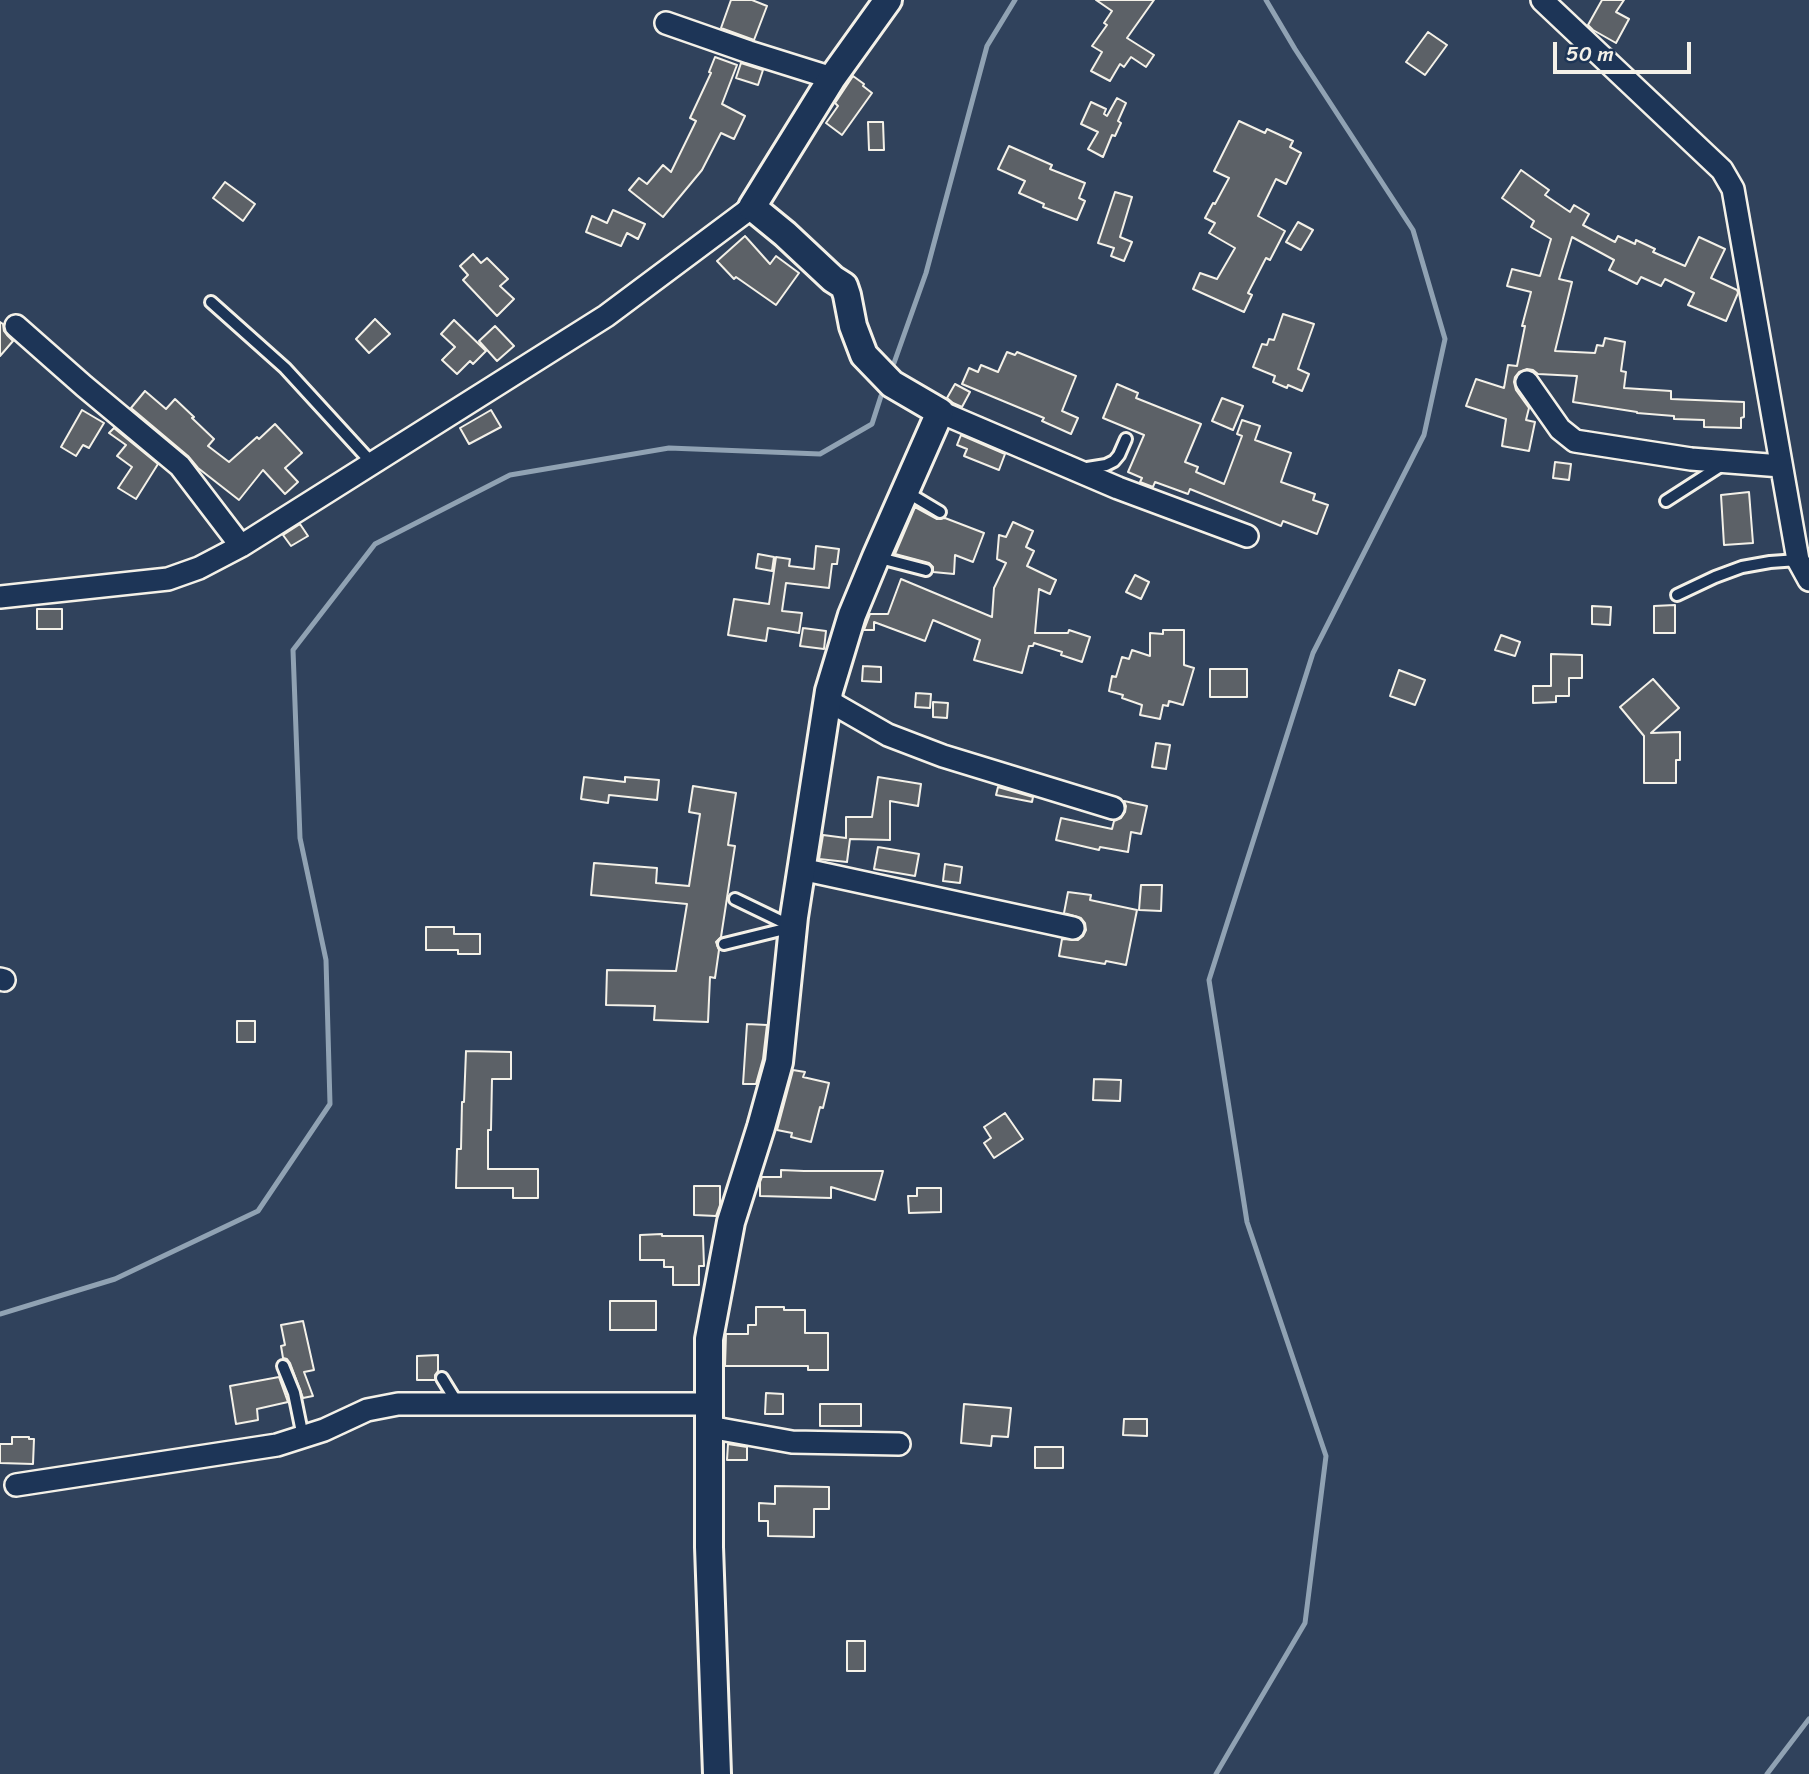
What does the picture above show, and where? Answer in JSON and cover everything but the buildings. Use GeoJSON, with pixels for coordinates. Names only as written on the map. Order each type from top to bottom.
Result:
{"type":"FeatureCollection","features":[{"type":"Feature","properties":{"kind":"street"},"geometry":{"type":"LineString","coordinates":[[0,597],[168,579],[199,568],[241,546],[606,316],[752,207],[832,78],[888,0]]}},
{"type":"Feature","properties":{"kind":"street"},"geometry":{"type":"LineString","coordinates":[[1542,0],[1722,170],[1733,189],[1798,560],[1809,580]]}},
{"type":"Feature","properties":{"kind":"street"},"geometry":{"type":"LineString","coordinates":[[666,23],[832,78]]}},
{"type":"Feature","properties":{"kind":"street"},"geometry":{"type":"LineString","coordinates":[[752,207],[844,286],[853,326],[864,355],[892,384],[932,408],[1076,470],[1247,536]]}},
{"type":"Feature","properties":{"kind":"street"},"geometry":{"type":"LineString","coordinates":[[16,326],[180,466],[241,546]]}},
{"type":"Feature","properties":{"kind":"street"},"geometry":{"type":"LineString","coordinates":[[1527,382],[1560,429],[1575,441],[1691,459],[1781,466]]}},
{"type":"Feature","properties":{"kind":"street"},"geometry":{"type":"LineString","coordinates":[[717,1774],[709,1547],[709,1339],[731,1222],[779,1062],[793,927],[827,700],[852,615],[905,491],[932,408]]}},
{"type":"Feature","properties":{"kind":"street"},"geometry":{"type":"LineString","coordinates":[[827,700],[888,735],[943,756],[1112,808]]}},
{"type":"Feature","properties":{"kind":"street"},"geometry":{"type":"LineString","coordinates":[[801,869],[1073,929]]}},
{"type":"Feature","properties":{"kind":"street"},"geometry":{"type":"LineString","coordinates":[[16,1485],[277,1445],[324,1430],[368,1410],[398,1404],[458,1404],[709,1415],[792,1442],[900,1444]]}},
{"type":"Feature","properties":{"kind":"lane"},"geometry":{"type":"LineString","coordinates":[[211,302],[285,368],[372,463]]}},
{"type":"Feature","properties":{"kind":"lane"},"geometry":{"type":"LineString","coordinates":[[1076,470],[1114,461],[1126,439]]}},
{"type":"Feature","properties":{"kind":"lane"},"geometry":{"type":"LineString","coordinates":[[1665,501],[1728,461]]}},
{"type":"Feature","properties":{"kind":"lane"},"geometry":{"type":"LineString","coordinates":[[905,491],[940,512]]}},
{"type":"Feature","properties":{"kind":"lane"},"geometry":{"type":"LineString","coordinates":[[876,557],[926,570]]}},
{"type":"Feature","properties":{"kind":"lane"},"geometry":{"type":"LineString","coordinates":[[1677,595],[1742,567],[1798,560]]}},
{"type":"Feature","properties":{"kind":"lane"},"geometry":{"type":"LineString","coordinates":[[735,899],[793,927]]}},
{"type":"Feature","properties":{"kind":"lane"},"geometry":{"type":"LineString","coordinates":[[724,944],[793,927]]}},
{"type":"Feature","properties":{"kind":"lane"},"geometry":{"type":"LineString","coordinates":[[283,1366],[303,1437]]}},
{"type":"Feature","properties":{"kind":"lane"},"geometry":{"type":"LineString","coordinates":[[442,1378],[458,1404]]}},
{"type":"Feature","properties":{"kind":"waterway"},"geometry":{"type":"LineString","coordinates":[[894,363],[926,273],[987,46],[1015,0]]}},
{"type":"Feature","properties":{"kind":"waterway"},"geometry":{"type":"LineString","coordinates":[[1216,1774],[1305,1623],[1326,1456],[1247,1222],[1209,980],[1313,653],[1424,435],[1445,339],[1413,230],[1266,0]]}},
{"type":"Feature","properties":{"kind":"waterway"},"geometry":{"type":"LineString","coordinates":[[0,1314],[115,1279],[258,1211],[330,1104],[326,960],[300,838],[293,650],[375,544],[510,475],[669,448],[820,454],[872,424],[881,396]]}},
{"type":"Feature","properties":{"kind":"waterway"},"geometry":{"type":"LineString","coordinates":[[1767,1774],[1809,1719]]}}]}
